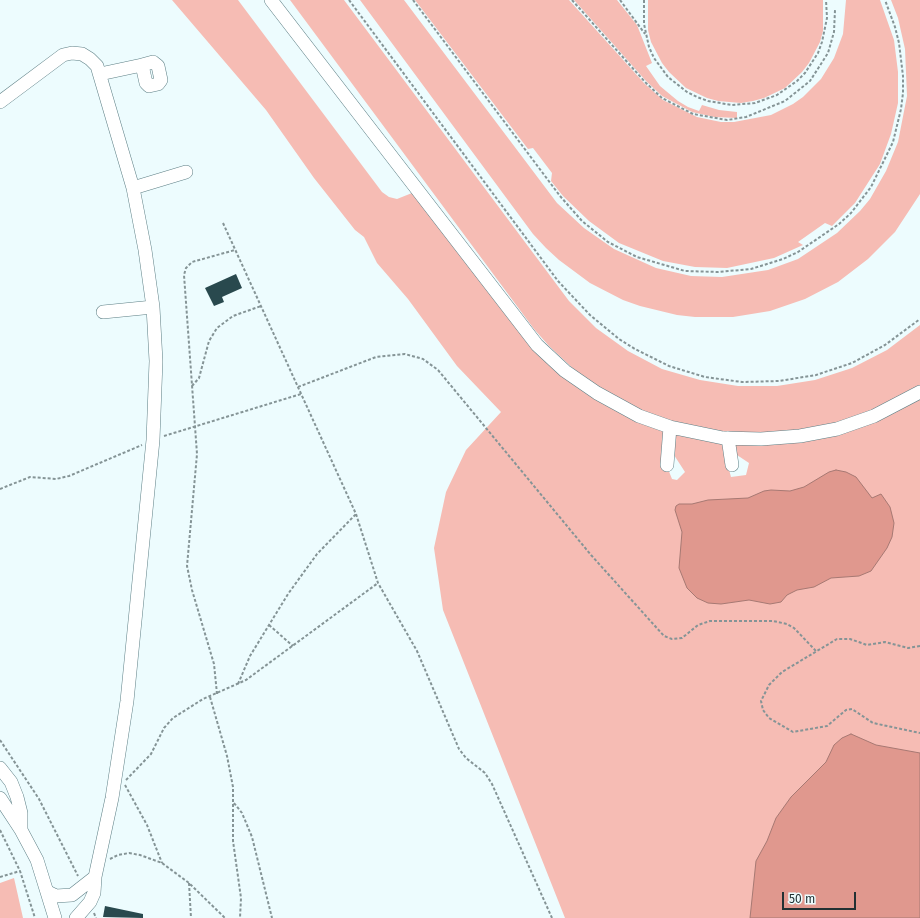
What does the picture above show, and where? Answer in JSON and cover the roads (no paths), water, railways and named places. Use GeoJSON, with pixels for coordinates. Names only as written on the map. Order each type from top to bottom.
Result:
{"type":"FeatureCollection","features":[{"type":"Feature","properties":{"kind":"street"},"geometry":{"type":"LineString","coordinates":[[271,0],[537,345],[565,371],[597,394],[635,414],[670,427],[705,435],[728,438],[781,439],[819,433],[874,416],[920,392]]}},
{"type":"Feature","properties":{"kind":"street"},"geometry":{"type":"LineString","coordinates":[[0,102],[63,55],[72,53],[82,54],[90,58],[97,66],[133,188],[145,250],[153,306],[156,361],[153,440],[127,701],[112,798],[94,893],[90,902],[76,918]]}},
{"type":"Feature","properties":{"kind":"street"},"geometry":{"type":"LineString","coordinates":[[100,74],[142,65]]}},
{"type":"Feature","properties":{"kind":"street"},"geometry":{"type":"LineString","coordinates":[[133,188],[186,172]]}},
{"type":"Feature","properties":{"kind":"street"},"geometry":{"type":"LineString","coordinates":[[103,312],[153,306]]}},
{"type":"Feature","properties":{"kind":"street"},"geometry":{"type":"LineString","coordinates":[[666,465],[670,427]]}},
{"type":"Feature","properties":{"kind":"street"},"geometry":{"type":"LineString","coordinates":[[728,438],[732,464]]}},
{"type":"Feature","properties":{"kind":"street"},"geometry":{"type":"LineString","coordinates":[[0,768],[11,782],[17,797],[21,813],[21,830]]}},
{"type":"Feature","properties":{"kind":"street"},"geometry":{"type":"LineString","coordinates":[[0,798],[21,830],[37,860],[55,918]]}},
{"type":"Feature","properties":{"kind":"street"},"geometry":{"type":"LineString","coordinates":[[48,892],[56,896],[67,896],[77,892],[84,887],[97,872]]}}]}
